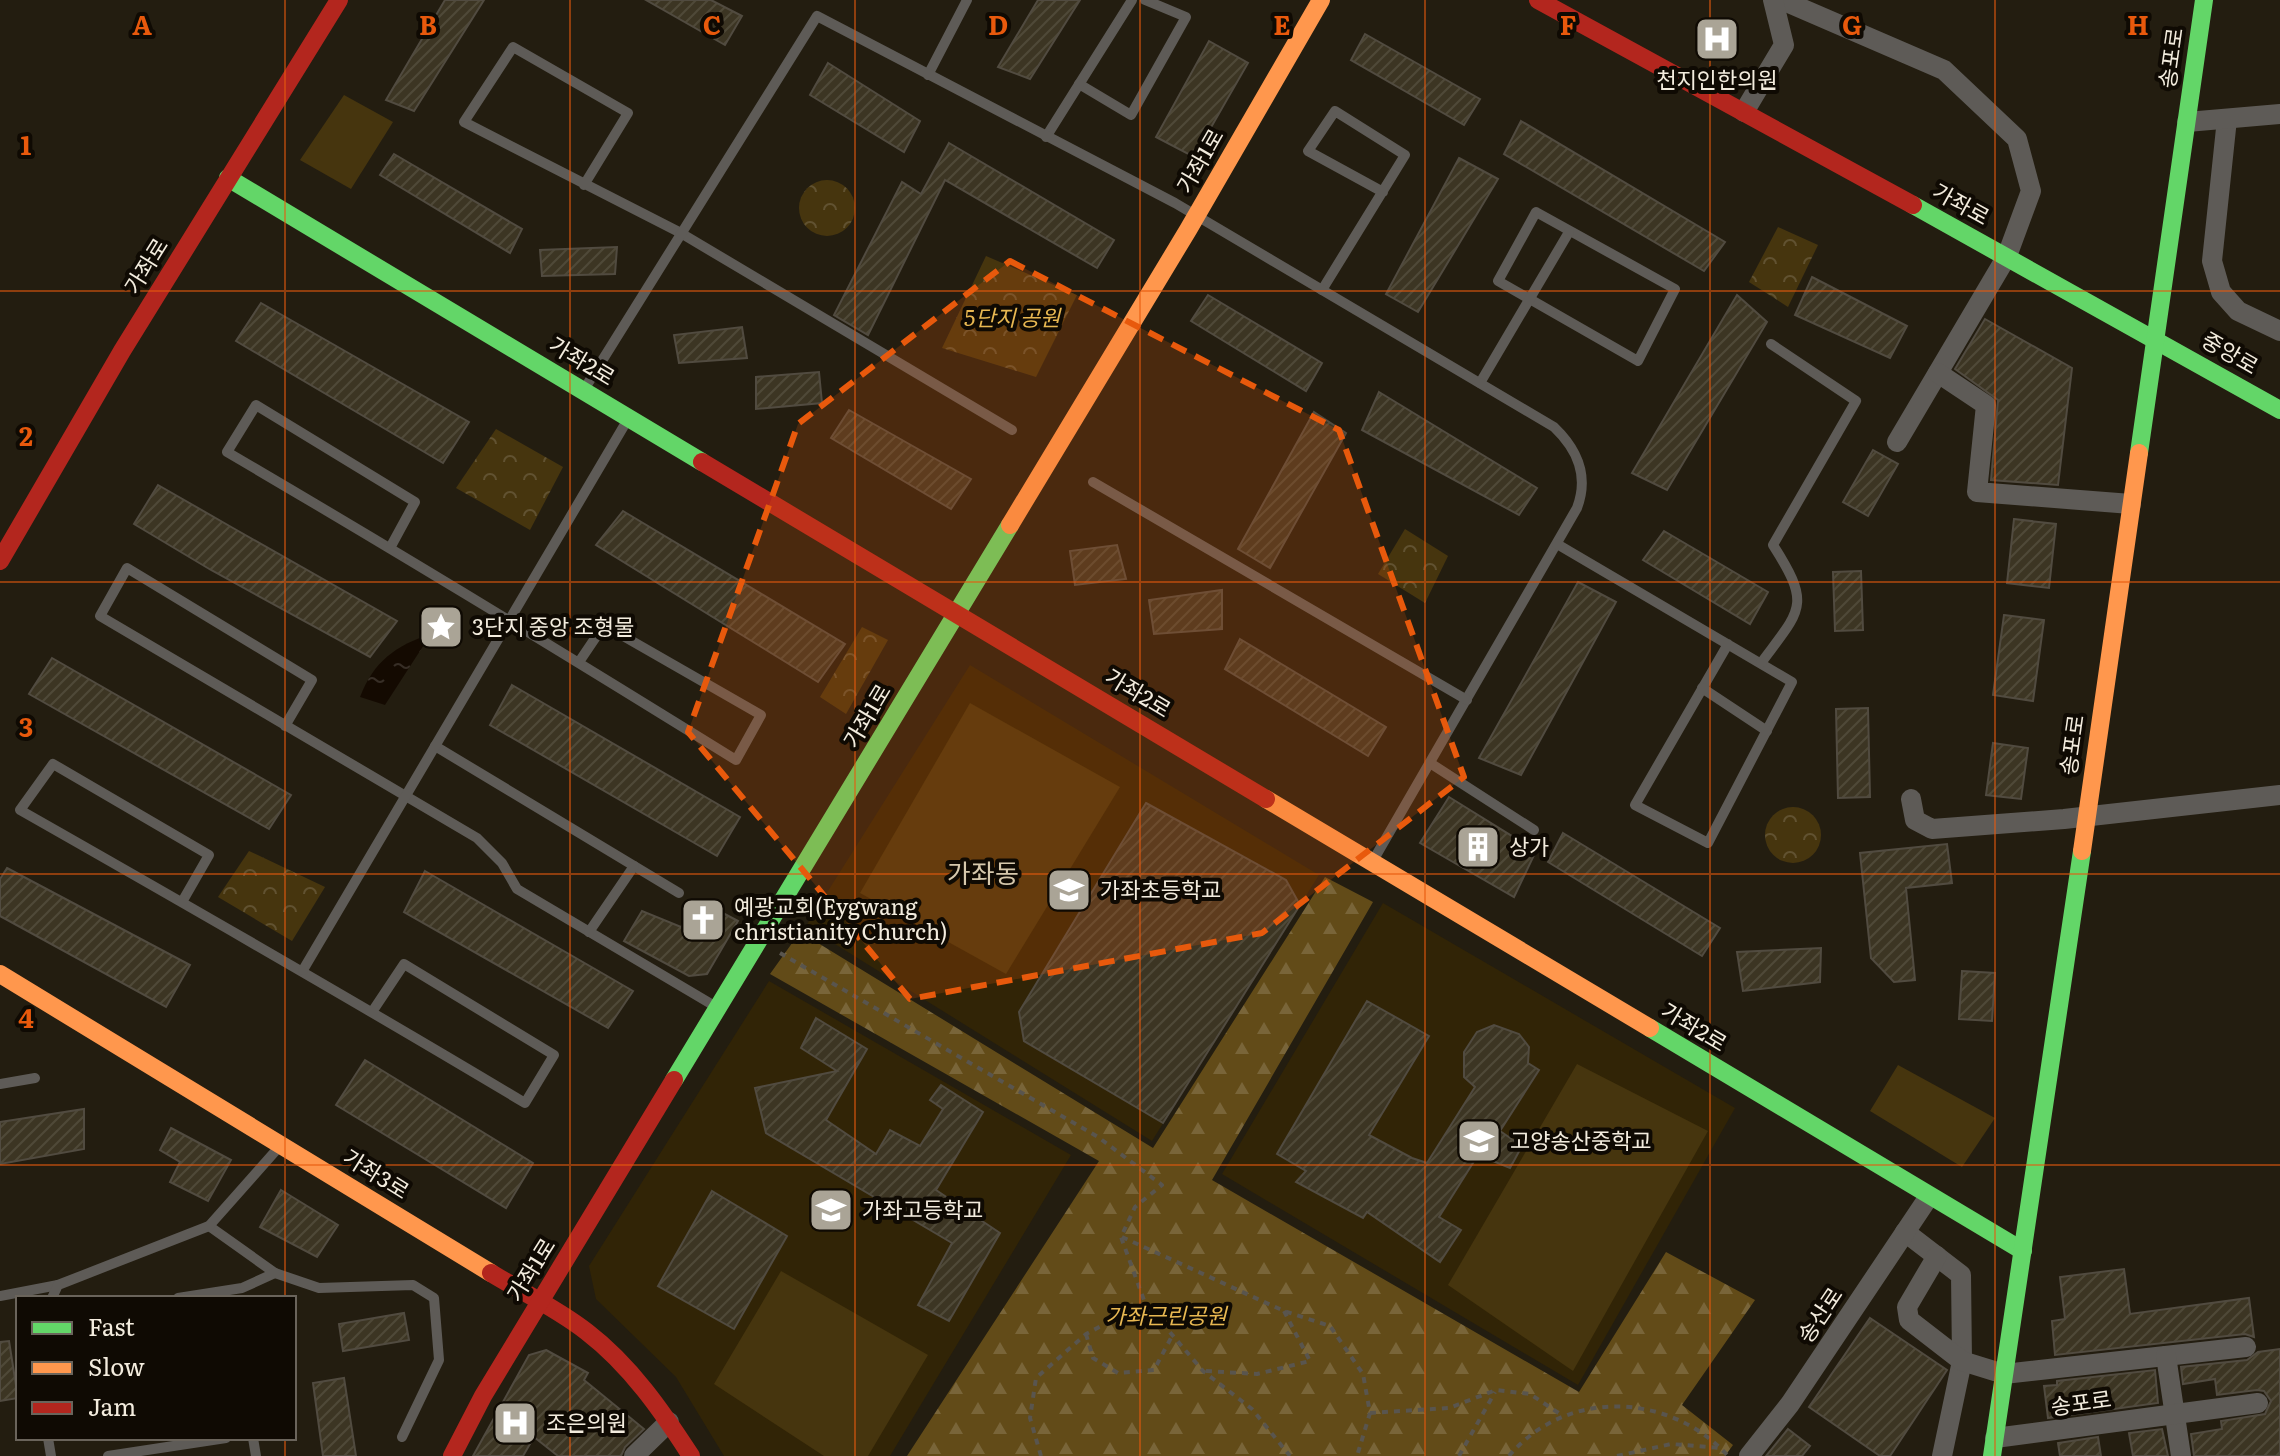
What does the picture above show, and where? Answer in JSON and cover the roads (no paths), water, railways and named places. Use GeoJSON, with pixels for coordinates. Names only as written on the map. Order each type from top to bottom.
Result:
{"type":"FeatureCollection","features":[{"type":"Feature","properties":{"kind":"street","name":"가좌로"},"geometry":{"type":"LineString","coordinates":[[0,561],[122,351],[339,0]]}},
{"type":"Feature","properties":{"kind":"street","name":"가좌1로"},"geometry":{"type":"LineString","coordinates":[[452,1456],[539,1302],[720,1009],[1321,0]]}},
{"type":"Feature","properties":{"kind":"street","name":"가좌로"},"geometry":{"type":"LineString","coordinates":[[1538,0],[2155,337]]}},
{"type":"Feature","properties":{"kind":"street"},"geometry":{"type":"LineString","coordinates":[[1744,112],[1784,45],[1773,0]]}},
{"type":"Feature","properties":{"kind":"street"},"geometry":{"type":"LineString","coordinates":[[1782,0],[1944,70],[2017,139],[2031,191],[2007,256],[1897,442]]}},
{"type":"Feature","properties":{"kind":"street","name":"송포로"},"geometry":{"type":"LineString","coordinates":[[2204,0],[1993,1447],[2175,1413],[2258,1403]]}},
{"type":"Feature","properties":{"kind":"street","name":"송포로"},"geometry":{"type":"LineString","coordinates":[[2187,122],[2280,114]]}},
{"type":"Feature","properties":{"kind":"street"},"geometry":{"type":"LineString","coordinates":[[2227,119],[2212,261],[2221,292],[2238,311],[2280,331]]}},
{"type":"Feature","properties":{"kind":"street","name":"가좌2로"},"geometry":{"type":"LineString","coordinates":[[228,178],[1373,860],[1928,1198],[2023,1251]]}},
{"type":"Feature","properties":{"kind":"street","name":"중앙로"},"geometry":{"type":"LineString","coordinates":[[2155,337],[2280,410]]}},
{"type":"Feature","properties":{"kind":"street"},"geometry":{"type":"LineString","coordinates":[[1938,373],[1986,405],[1977,492],[2131,504]]}},
{"type":"Feature","properties":{"kind":"street"},"geometry":{"type":"LineString","coordinates":[[1911,799],[1915,820],[1932,829],[2087,817],[2280,795]]}},
{"type":"Feature","properties":{"kind":"street","name":"가좌3로"},"geometry":{"type":"LineString","coordinates":[[0,974],[539,1302],[607,1348],[669,1422],[691,1456]]}},
{"type":"Feature","properties":{"kind":"street","name":"송산로"},"geometry":{"type":"LineString","coordinates":[[1749,1456],[1790,1404],[1928,1198]]}},
{"type":"Feature","properties":{"kind":"street"},"geometry":{"type":"LineString","coordinates":[[1905,1232],[1961,1275],[1962,1361],[1942,1456]]}},
{"type":"Feature","properties":{"kind":"street"},"geometry":{"type":"LineString","coordinates":[[1937,1256],[1907,1307],[1909,1320],[1962,1361],[2004,1374]]}},
{"type":"Feature","properties":{"kind":"street","name":"송포로"},"geometry":{"type":"LineString","coordinates":[[2004,1374],[2246,1347]]}},
{"type":"Feature","properties":{"kind":"street"},"geometry":{"type":"LineString","coordinates":[[2166,1356],[2181,1456]]}},
{"type":"Feature","properties":{"kind":"street"},"geometry":{"type":"LineString","coordinates":[[634,1456],[669,1422]]}},
{"type":"Feature","properties":{"kind":"lane"},"geometry":{"type":"LineString","coordinates":[[928,75],[967,0]]}},
{"type":"Feature","properties":{"kind":"lane"},"geometry":{"type":"LineString","coordinates":[[1046,137],[1132,0]]}},
{"type":"Feature","properties":{"kind":"lane"},"geometry":{"type":"LineString","coordinates":[[1079,84],[1131,115],[1186,17],[1145,0]]}},
{"type":"Feature","properties":{"kind":"lane"},"geometry":{"type":"LineString","coordinates":[[584,389],[679,232],[817,16],[1195,216],[1554,427],[1578,457],[1583,493],[1557,544],[1373,860]]}},
{"type":"Feature","properties":{"kind":"lane"},"geometry":{"type":"LineString","coordinates":[[584,185],[628,113],[513,47],[464,122],[584,185],[679,232],[1012,430]]}},
{"type":"Feature","properties":{"kind":"lane"},"geometry":{"type":"LineString","coordinates":[[1322,290],[1383,192],[1405,155],[1335,111],[1308,151],[1383,192]]}},
{"type":"Feature","properties":{"kind":"lane"},"geometry":{"type":"LineString","coordinates":[[1536,212],[1569,232],[1675,289],[1638,361],[1498,281],[1536,212]]}},
{"type":"Feature","properties":{"kind":"lane"},"geometry":{"type":"LineString","coordinates":[[1480,383],[1569,232]]}},
{"type":"Feature","properties":{"kind":"lane"},"geometry":{"type":"LineString","coordinates":[[1761,663],[1796,615],[1797,582],[1773,545],[1856,401],[1771,344]]}},
{"type":"Feature","properties":{"kind":"lane"},"geometry":{"type":"LineString","coordinates":[[390,548],[415,502],[256,405],[227,452],[510,619],[736,760],[761,715],[604,625],[579,662]]}},
{"type":"Feature","properties":{"kind":"lane"},"geometry":{"type":"LineString","coordinates":[[303,970],[629,417]]}},
{"type":"Feature","properties":{"kind":"lane"},"geometry":{"type":"LineString","coordinates":[[1093,482],[1467,700]]}},
{"type":"Feature","properties":{"kind":"lane"},"geometry":{"type":"LineString","coordinates":[[1557,544],[1761,663],[1792,682],[1708,843],[1635,805],[1728,644]]}},
{"type":"Feature","properties":{"kind":"lane"},"geometry":{"type":"LineString","coordinates":[[285,726],[312,680],[127,568],[100,616],[285,726],[405,797],[477,838],[502,863],[517,889],[720,1009]]}},
{"type":"Feature","properties":{"kind":"lane"},"geometry":{"type":"LineString","coordinates":[[1702,688],[1767,731]]}},
{"type":"Feature","properties":{"kind":"lane"},"geometry":{"type":"LineString","coordinates":[[435,746],[679,893]]}},
{"type":"Feature","properties":{"kind":"lane"},"geometry":{"type":"LineString","coordinates":[[1430,763],[1534,830]]}},
{"type":"Feature","properties":{"kind":"lane"},"geometry":{"type":"LineString","coordinates":[[182,902],[209,855],[53,764],[20,810],[182,902],[303,970],[372,1012],[525,1103],[554,1055],[404,964],[372,1012]]}},
{"type":"Feature","properties":{"kind":"lane"},"geometry":{"type":"LineString","coordinates":[[589,932],[634,866]]}},
{"type":"Feature","properties":{"kind":"lane"},"geometry":{"type":"LineString","coordinates":[[0,1084],[35,1078]]}},
{"type":"Feature","properties":{"kind":"lane"},"geometry":{"type":"LineString","coordinates":[[0,1296],[58,1285],[209,1226],[282,1144]]}},
{"type":"Feature","properties":{"kind":"lane"},"geometry":{"type":"LineString","coordinates":[[209,1226],[275,1273],[319,1288],[413,1285],[434,1298],[439,1360],[402,1437]]}},
{"type":"Feature","properties":{"kind":"lane"},"geometry":{"type":"LineString","coordinates":[[191,1296],[242,1288],[275,1273]]}},
{"type":"Feature","properties":{"kind":"lane"},"geometry":{"type":"LineString","coordinates":[[53,1296],[58,1285]]}},
{"type":"Feature","properties":{"kind":"lane"},"geometry":{"type":"LineString","coordinates":[[108,1456],[213,1440]]}},
{"type":"Feature","properties":{"kind":"water"},"geometry":{"type":"Polygon","coordinates":[[[431,634],[385,705],[360,697],[372,674],[387,656],[431,634]]]}},
{"type":"Feature","properties":{"kind":"place","name":"천지인한의원"},"geometry":{"type":"Point","coordinates":[1717,39]}},
{"type":"Feature","properties":{"kind":"place","name":"3단지 중앙 조형물"},"geometry":{"type":"Point","coordinates":[441,627]}},
{"type":"Feature","properties":{"kind":"place","name":"상가"},"geometry":{"type":"Point","coordinates":[1478,847]}},
{"type":"Feature","properties":{"kind":"place","name":"가좌초등학교"},"geometry":{"type":"Point","coordinates":[1069,890]}},
{"type":"Feature","properties":{"kind":"place","name":"예광교회(Eygwang christianity Church)"},"geometry":{"type":"Point","coordinates":[703,920]}},
{"type":"Feature","properties":{"kind":"place","name":"고양송산중학교"},"geometry":{"type":"Point","coordinates":[1479,1141]}},
{"type":"Feature","properties":{"kind":"place","name":"가좌고등학교"},"geometry":{"type":"Point","coordinates":[831,1210]}},
{"type":"Feature","properties":{"kind":"place","name":"조은의원"},"geometry":{"type":"Point","coordinates":[515,1423]}},
{"type":"Feature","properties":{"kind":"district","name":"가좌동"},"geometry":{"type":"Point","coordinates":[983,874]}},
{"type":"Feature","properties":{"kind":"park label","name":"5단지 공원"},"geometry":{"type":"Point","coordinates":[1012,318]}},
{"type":"Feature","properties":{"kind":"park label","name":"가좌근린공원"},"geometry":{"type":"Point","coordinates":[1166,1316]}}]}
